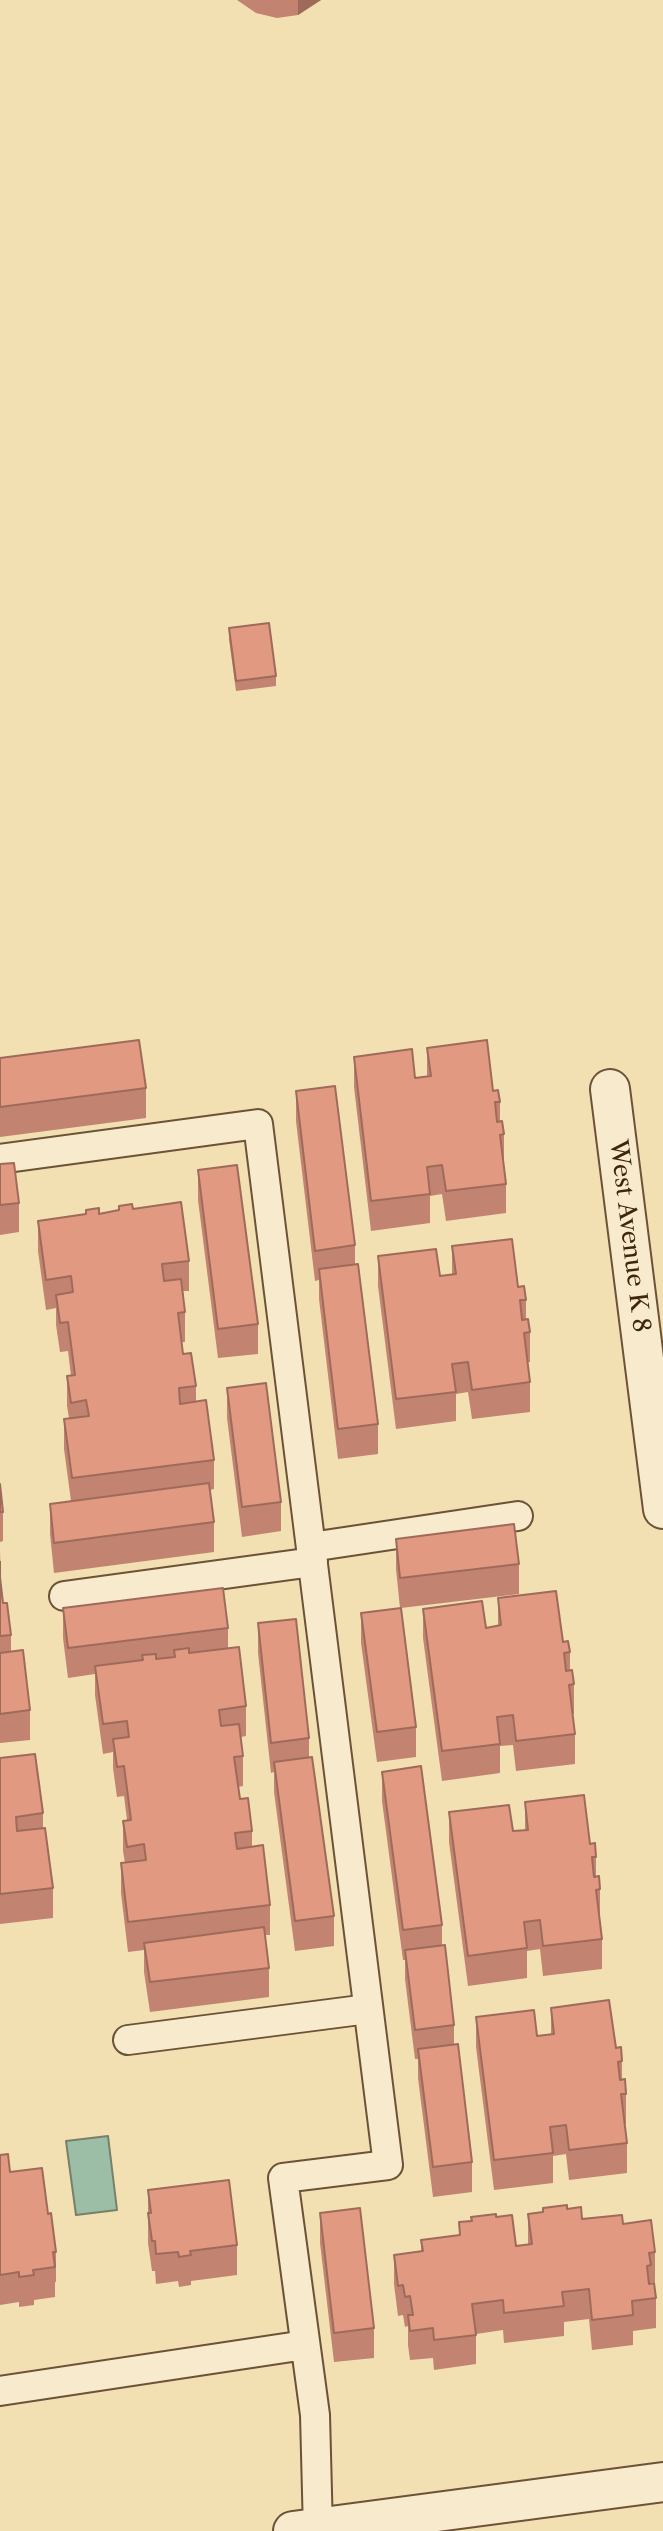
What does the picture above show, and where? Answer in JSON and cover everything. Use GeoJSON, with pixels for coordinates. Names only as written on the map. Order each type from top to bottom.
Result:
{"type":"FeatureCollection","features":[{"type":"Feature","properties":{"kind":"street","name":"West Avenue K 8"},"geometry":{"type":"LineString","coordinates":[[610,1088],[663,1509]]}},
{"type":"Feature","properties":{"kind":"street"},"geometry":{"type":"LineString","coordinates":[[310,2530],[663,2482]]}},
{"type":"Feature","properties":{"kind":"lane"},"geometry":{"type":"LineString","coordinates":[[0,1159],[258,1124],[388,2165],[283,2178],[315,2415],[310,2530]]}},
{"type":"Feature","properties":{"kind":"lane"},"geometry":{"type":"LineString","coordinates":[[64,1596],[312,1555],[518,1516]]}},
{"type":"Feature","properties":{"kind":"lane"},"geometry":{"type":"LineString","coordinates":[[128,2040],[368,2009]]}},
{"type":"Feature","properties":{"kind":"lane"},"geometry":{"type":"LineString","coordinates":[[0,2391],[305,2345]]}},
{"type":"Feature","properties":{"kind":"shaded area"},"geometry":{"type":"Polygon","coordinates":[[[108,2136],[117,2210],[76,2215],[66,2141],[108,2136]]]}},
{"type":"Feature","properties":{"kind":"building"},"geometry":{"type":"Polygon","coordinates":[[[269,623],[276,676],[236,681],[229,628],[269,623]]]}},
{"type":"Feature","properties":{"kind":"building"},"geometry":{"type":"Polygon","coordinates":[[[139,1040],[146,1088],[0,1107],[0,1058],[139,1040]]]}},
{"type":"Feature","properties":{"kind":"building"},"geometry":{"type":"Polygon","coordinates":[[[487,1040],[493,1091],[498,1090],[500,1102],[495,1102],[497,1122],[502,1121],[504,1134],[500,1135],[506,1184],[446,1191],[442,1165],[427,1167],[430,1194],[371,1201],[354,1057],[412,1049],[415,1078],[431,1076],[427,1048],[487,1040]]]}},
{"type":"Feature","properties":{"kind":"building"},"geometry":{"type":"Polygon","coordinates":[[[335,1086],[355,1245],[315,1251],[296,1091],[335,1086]]]}},
{"type":"Feature","properties":{"kind":"building"},"geometry":{"type":"Polygon","coordinates":[[[14,1163],[19,1203],[0,1205],[0,1164],[14,1163]]]}},
{"type":"Feature","properties":{"kind":"building"},"geometry":{"type":"Polygon","coordinates":[[[237,1165],[258,1324],[218,1329],[198,1170],[237,1165]]]}},
{"type":"Feature","properties":{"kind":"building"},"geometry":{"type":"Polygon","coordinates":[[[181,1202],[189,1261],[162,1264],[164,1281],[181,1279],[185,1312],[178,1313],[183,1354],[191,1353],[196,1386],[179,1388],[180,1404],[206,1400],[214,1460],[72,1478],[64,1419],[89,1416],[86,1400],[71,1403],[67,1376],[75,1375],[68,1322],[60,1323],[56,1295],[73,1292],[71,1276],[46,1280],[38,1221],[86,1214],[86,1210],[99,1208],[99,1214],[132,1204],[133,1209],[181,1202]]]}},
{"type":"Feature","properties":{"kind":"building"},"geometry":{"type":"Polygon","coordinates":[[[512,1239],[518,1287],[524,1286],[526,1300],[520,1300],[522,1320],[528,1319],[530,1332],[524,1333],[530,1382],[472,1390],[468,1362],[452,1364],[456,1392],[396,1399],[378,1256],[436,1249],[440,1276],[456,1274],[452,1246],[512,1239]]]}},
{"type":"Feature","properties":{"kind":"building"},"geometry":{"type":"Polygon","coordinates":[[[358,1264],[378,1424],[338,1429],[319,1269],[358,1264]]]}},
{"type":"Feature","properties":{"kind":"building"},"geometry":{"type":"Polygon","coordinates":[[[266,1383],[281,1502],[242,1507],[227,1388],[266,1383]]]}},
{"type":"Feature","properties":{"kind":"building"},"geometry":{"type":"Polygon","coordinates":[[[209,1483],[214,1522],[54,1543],[50,1504],[209,1483]]]}},
{"type":"Feature","properties":{"kind":"building"},"geometry":{"type":"Polygon","coordinates":[[[0,1484],[3,1512],[0,1512],[0,1484]]]}},
{"type":"Feature","properties":{"kind":"building"},"geometry":{"type":"Polygon","coordinates":[[[514,1524],[519,1564],[400,1578],[396,1539],[514,1524]]]}},
{"type":"Feature","properties":{"kind":"building"},"geometry":{"type":"Polygon","coordinates":[[[0,1577],[3,1603],[7,1603],[11,1635],[0,1636],[0,1577]]]}},
{"type":"Feature","properties":{"kind":"building"},"geometry":{"type":"Polygon","coordinates":[[[223,1588],[228,1628],[68,1648],[63,1608],[223,1588]]]}},
{"type":"Feature","properties":{"kind":"building"},"geometry":{"type":"Polygon","coordinates":[[[556,1591],[563,1642],[568,1641],[570,1652],[564,1653],[566,1671],[572,1670],[574,1684],[569,1685],[575,1734],[516,1741],[513,1715],[497,1717],[500,1744],[442,1751],[423,1609],[482,1601],[486,1628],[501,1625],[498,1598],[556,1591]]]}},
{"type":"Feature","properties":{"kind":"building"},"geometry":{"type":"Polygon","coordinates":[[[401,1608],[416,1727],[377,1732],[361,1613],[401,1608]]]}},
{"type":"Feature","properties":{"kind":"building"},"geometry":{"type":"Polygon","coordinates":[[[296,1619],[309,1738],[271,1743],[258,1623],[296,1619]]]}},
{"type":"Feature","properties":{"kind":"building"},"geometry":{"type":"Polygon","coordinates":[[[239,1647],[246,1706],[219,1710],[221,1726],[239,1724],[243,1756],[234,1757],[240,1799],[248,1798],[252,1831],[235,1833],[237,1849],[263,1845],[270,1905],[128,1922],[121,1863],[146,1860],[144,1844],[127,1847],[123,1821],[131,1820],[124,1766],[117,1767],[113,1739],[129,1737],[127,1721],[103,1724],[95,1666],[143,1660],[142,1655],[156,1654],[156,1659],[175,1657],[174,1650],[189,1648],[189,1653],[239,1647]]]}},
{"type":"Feature","properties":{"kind":"building"},"geometry":{"type":"Polygon","coordinates":[[[23,1650],[30,1710],[0,1714],[0,1653],[23,1650]]]}},
{"type":"Feature","properties":{"kind":"building"},"geometry":{"type":"Polygon","coordinates":[[[35,1754],[43,1813],[16,1817],[17,1831],[45,1828],[53,1888],[0,1894],[0,1758],[35,1754]]]}},
{"type":"Feature","properties":{"kind":"building"},"geometry":{"type":"Polygon","coordinates":[[[312,1757],[334,1916],[295,1921],[274,1762],[312,1757]]]}},
{"type":"Feature","properties":{"kind":"building"},"geometry":{"type":"Polygon","coordinates":[[[421,1766],[442,1925],[403,1930],[382,1772],[421,1766]]]}},
{"type":"Feature","properties":{"kind":"building"},"geometry":{"type":"Polygon","coordinates":[[[584,1795],[590,1844],[595,1843],[596,1857],[592,1857],[594,1877],[599,1876],[600,1889],[596,1890],[602,1939],[543,1946],[540,1920],[524,1922],[527,1948],[468,1956],[449,1812],[509,1805],[513,1831],[528,1830],[525,1802],[584,1795]]]}},
{"type":"Feature","properties":{"kind":"building"},"geometry":{"type":"Polygon","coordinates":[[[264,1927],[269,1968],[150,1982],[144,1943],[264,1927]]]}},
{"type":"Feature","properties":{"kind":"building"},"geometry":{"type":"Polygon","coordinates":[[[445,1945],[454,2025],[415,2030],[405,1950],[445,1945]]]}},
{"type":"Feature","properties":{"kind":"building"},"geometry":{"type":"Polygon","coordinates":[[[609,2000],[616,2048],[621,2047],[622,2061],[618,2062],[620,2080],[625,2079],[626,2094],[621,2094],[627,2143],[569,2150],[566,2125],[550,2127],[553,2153],[494,2160],[476,2017],[534,2010],[537,2036],[554,2034],[551,2008],[609,2000]]]}},
{"type":"Feature","properties":{"kind":"building"},"geometry":{"type":"Polygon","coordinates":[[[458,2044],[472,2162],[433,2167],[418,2049],[458,2044]]]}},
{"type":"Feature","properties":{"kind":"building"},"geometry":{"type":"Polygon","coordinates":[[[8,2154],[10,2172],[42,2168],[48,2214],[51,2213],[56,2252],[53,2252],[55,2267],[33,2270],[34,2275],[19,2277],[19,2272],[0,2275],[0,2155],[8,2154]]]}},
{"type":"Feature","properties":{"kind":"building"},"geometry":{"type":"Polygon","coordinates":[[[229,2180],[237,2245],[190,2251],[191,2255],[179,2257],[178,2252],[156,2254],[148,2213],[151,2213],[148,2190],[229,2180]]]}},
{"type":"Feature","properties":{"kind":"building"},"geometry":{"type":"Polygon","coordinates":[[[567,2205],[567,2209],[581,2207],[582,2219],[622,2215],[623,2224],[651,2220],[655,2252],[649,2253],[651,2265],[647,2266],[649,2284],[654,2283],[656,2298],[632,2301],[633,2315],[592,2320],[589,2289],[562,2292],[564,2306],[504,2313],[503,2300],[472,2304],[476,2335],[434,2340],[433,2328],[410,2331],[408,2315],[413,2315],[410,2296],[405,2297],[403,2285],[398,2286],[394,2255],[423,2251],[421,2240],[460,2235],[459,2222],[472,2221],[471,2217],[496,2214],[496,2217],[512,2215],[516,2246],[532,2244],[528,2214],[543,2212],[543,2208],[567,2205]]]}},
{"type":"Feature","properties":{"kind":"building"},"geometry":{"type":"Polygon","coordinates":[[[360,2208],[374,2328],[334,2333],[320,2213],[360,2208]]]}}]}
